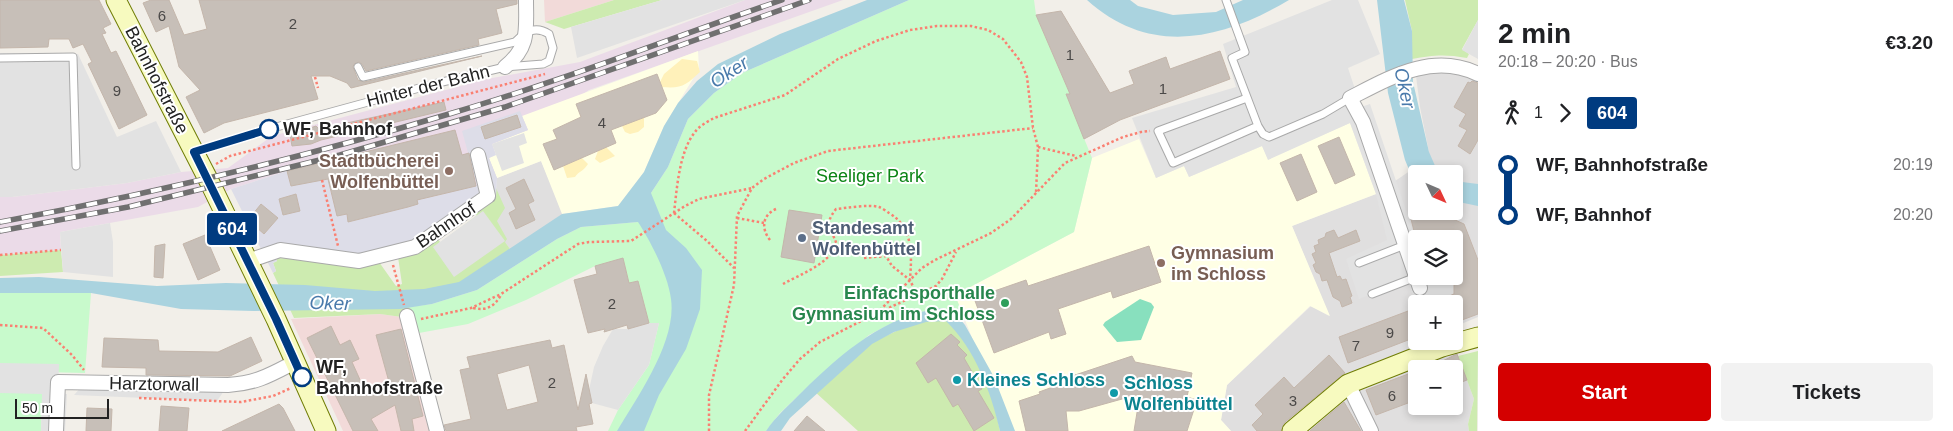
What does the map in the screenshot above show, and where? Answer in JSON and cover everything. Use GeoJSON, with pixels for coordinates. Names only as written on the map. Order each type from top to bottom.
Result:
{"type":"FeatureCollection","features":[{"type":"Feature","properties":{"kind":"street","name":"Bahnhofstraße"},"geometry":{"type":"LineString","coordinates":[[116,0],[248,261],[326,431]]}},
{"type":"Feature","properties":{"kind":"street","name":"Hinter der Bahn"},"geometry":{"type":"LineString","coordinates":[[505,67],[519,54],[523,47],[526,31],[526,0]]}},
{"type":"Feature","properties":{"kind":"street"},"geometry":{"type":"LineString","coordinates":[[1408,253],[1362,122],[1350,98],[1374,85],[1422,66],[1441,64],[1457,66],[1478,74]]}},
{"type":"Feature","properties":{"kind":"street","name":"Bahnhof"},"geometry":{"type":"LineString","coordinates":[[248,261],[280,250],[359,261],[415,247],[488,196],[478,154]]}},
{"type":"Feature","properties":{"kind":"street"},"geometry":{"type":"LineString","coordinates":[[408,319],[437,431]]}},
{"type":"Feature","properties":{"kind":"street"},"geometry":{"type":"LineString","coordinates":[[1292,431],[1348,384],[1442,347],[1478,336]]}},
{"type":"Feature","properties":{"kind":"street","name":"Harztorwall"},"geometry":{"type":"LineString","coordinates":[[56,431],[58,382],[245,384],[265,378],[295,362]]}},
{"type":"Feature","properties":{"kind":"street"},"geometry":{"type":"LineString","coordinates":[[1348,384],[1371,431]]}},
{"type":"Feature","properties":{"kind":"lane"},"geometry":{"type":"LineString","coordinates":[[1226,0],[1245,52],[1232,58],[1246,98],[1263,134],[1269,137],[1323,114],[1350,98]]}},
{"type":"Feature","properties":{"kind":"lane"},"geometry":{"type":"LineString","coordinates":[[358,67],[363,76],[515,42],[526,31],[542,30],[549,34],[553,48],[549,61],[543,64],[505,67]]}},
{"type":"Feature","properties":{"kind":"lane"},"geometry":{"type":"LineString","coordinates":[[0,58],[73,57],[76,166]]}},
{"type":"Feature","properties":{"kind":"lane","name":"Hinter der Bahn"},"geometry":{"type":"LineString","coordinates":[[194,152],[313,116],[505,67]]}},
{"type":"Feature","properties":{"kind":"lane"},"geometry":{"type":"LineString","coordinates":[[1246,98],[1158,131],[1173,163],[1258,126]]}},
{"type":"Feature","properties":{"kind":"lane"},"geometry":{"type":"LineString","coordinates":[[1359,263],[1405,244]]}},
{"type":"Feature","properties":{"kind":"lane"},"geometry":{"type":"LineString","coordinates":[[1372,294],[1410,285]]}},
{"type":"Feature","properties":{"kind":"path"},"geometry":{"type":"LineString","coordinates":[[674,213],[679,178],[687,146],[695,131],[704,123],[785,95],[838,59],[876,41],[910,30],[937,26],[972,26],[988,30],[1003,39],[1021,62],[1027,77],[1033,128],[1038,147],[1036,193]]}},
{"type":"Feature","properties":{"kind":"path"},"geometry":{"type":"LineString","coordinates":[[203,169],[230,156],[546,74]]}},
{"type":"Feature","properties":{"kind":"path"},"geometry":{"type":"LineString","coordinates":[[315,77],[318,88]]}},
{"type":"Feature","properties":{"kind":"path"},"geometry":{"type":"LineString","coordinates":[[390,254],[408,319],[472,308],[501,294],[578,244],[631,241],[674,213],[700,199],[752,188],[764,179],[794,163],[828,151],[1033,128]]}},
{"type":"Feature","properties":{"kind":"path"},"geometry":{"type":"LineString","coordinates":[[878,313],[922,268],[991,233],[1011,219],[1065,163],[1122,137],[1141,132],[1158,131]]}},
{"type":"Feature","properties":{"kind":"path"},"geometry":{"type":"LineString","coordinates":[[1038,147],[1077,156]]}},
{"type":"Feature","properties":{"kind":"path"},"geometry":{"type":"LineString","coordinates":[[322,180],[341,258]]}},
{"type":"Feature","properties":{"kind":"path"},"geometry":{"type":"LineString","coordinates":[[709,431],[709,395],[718,348],[734,285],[737,218],[752,188]]}},
{"type":"Feature","properties":{"kind":"path"},"geometry":{"type":"LineString","coordinates":[[783,284],[817,266],[833,254],[836,245],[828,226],[828,219],[836,209],[878,206],[892,214],[902,223],[909,239],[912,254],[910,280]]}},
{"type":"Feature","properties":{"kind":"path"},"geometry":{"type":"LineString","coordinates":[[770,240],[765,234],[764,223],[767,215],[776,208]]}},
{"type":"Feature","properties":{"kind":"path"},"geometry":{"type":"LineString","coordinates":[[674,213],[707,241],[734,268]]}},
{"type":"Feature","properties":{"kind":"path"},"geometry":{"type":"LineString","coordinates":[[737,218],[764,223]]}},
{"type":"Feature","properties":{"kind":"path"},"geometry":{"type":"LineString","coordinates":[[0,255],[61,250]]}},
{"type":"Feature","properties":{"kind":"path"},"geometry":{"type":"LineString","coordinates":[[746,431],[782,379],[800,359],[820,342],[936,286],[942,279],[957,250]]}},
{"type":"Feature","properties":{"kind":"path"},"geometry":{"type":"LineString","coordinates":[[864,258],[886,256],[892,266],[910,280],[917,295]]}},
{"type":"Feature","properties":{"kind":"path"},"geometry":{"type":"LineString","coordinates":[[472,308],[481,310],[490,308],[497,302],[501,294]]}},
{"type":"Feature","properties":{"kind":"path"},"geometry":{"type":"LineString","coordinates":[[0,325],[43,328],[72,355],[94,383]]}},
{"type":"Feature","properties":{"kind":"path"},"geometry":{"type":"LineString","coordinates":[[217,401],[259,400],[292,387]]}},
{"type":"Feature","properties":{"kind":"shaded area"},"geometry":{"type":"Polygon","coordinates":[[[544,0],[614,0],[545,22],[544,0]]]}},
{"type":"Feature","properties":{"kind":"shaded area"},"geometry":{"type":"Polygon","coordinates":[[[662,0],[745,0],[577,58],[571,27],[662,0]]]}},
{"type":"Feature","properties":{"kind":"shaded area"},"geometry":{"type":"Polygon","coordinates":[[[745,0],[843,0],[589,90],[489,158],[497,178],[432,197],[416,197],[418,204],[322,228],[300,211],[287,171],[231,189],[198,207],[60,232],[61,250],[0,255],[0,197],[127,183],[181,172],[228,168],[272,136],[487,79],[580,62],[745,0]]]}},
{"type":"Feature","properties":{"kind":"shaded area"},"geometry":{"type":"Polygon","coordinates":[[[1332,0],[1358,0],[1380,54],[1348,68],[1361,107],[1370,104],[1413,230],[1408,230],[1408,279],[1359,299],[1346,259],[1387,240],[1376,194],[1350,123],[1268,160],[1262,146],[1189,177],[1184,166],[1156,178],[1132,118],[1236,87],[1223,44],[1332,0]]]}},
{"type":"Feature","properties":{"kind":"shaded area"},"geometry":{"type":"Polygon","coordinates":[[[1478,20],[1478,59],[1462,50],[1478,20]]]}},
{"type":"Feature","properties":{"kind":"shaded area"},"geometry":{"type":"Polygon","coordinates":[[[698,51],[699,69],[664,126],[644,172],[618,206],[562,214],[541,161],[497,178],[489,158],[496,155],[492,144],[528,130],[522,116],[698,51]]]}},
{"type":"Feature","properties":{"kind":"shaded area"},"geometry":{"type":"Polygon","coordinates":[[[0,53],[78,54],[117,137],[156,121],[181,172],[127,183],[0,197],[0,53]]]}},
{"type":"Feature","properties":{"kind":"shaded area"},"geometry":{"type":"Polygon","coordinates":[[[1435,72],[1453,72],[1478,81],[1478,317],[1463,323],[1463,295],[1408,295],[1408,350],[1456,350],[1460,360],[1408,360],[1408,415],[1463,415],[1463,369],[1474,399],[1468,424],[1469,431],[1231,431],[1221,420],[1227,385],[1311,306],[1329,316],[1292,226],[1376,194],[1408,172],[1408,220],[1463,220],[1463,165],[1419,165],[1423,162],[1429,152],[1416,76],[1435,72]]]}},
{"type":"Feature","properties":{"kind":"shaded area"},"geometry":{"type":"Polygon","coordinates":[[[520,111],[528,130],[492,144],[496,155],[489,158],[497,178],[496,197],[416,252],[276,258],[277,261],[273,263],[276,271],[273,273],[231,189],[287,171],[291,186],[339,176],[330,190],[337,216],[347,214],[349,222],[418,204],[416,197],[432,197],[477,185],[462,131],[520,111]],[[296,194],[279,199],[283,215],[300,210],[296,194]],[[261,205],[248,220],[264,234],[278,218],[261,205]]]}},
{"type":"Feature","properties":{"kind":"shaded area","name":"Gymnasium im Schloss"},"geometry":{"type":"Polygon","coordinates":[[[1350,123],[1376,194],[1292,226],[1330,316],[1310,306],[1227,385],[1221,420],[1231,431],[1015,431],[989,380],[955,295],[1074,232],[1092,158],[1139,139],[1156,178],[1184,166],[1189,177],[1262,146],[1268,159],[1350,123]]]}},
{"type":"Feature","properties":{"kind":"shaded area"},"geometry":{"type":"Polygon","coordinates":[[[524,133],[527,143],[519,146],[524,163],[502,171],[492,144],[524,133]]]}},
{"type":"Feature","properties":{"kind":"shaded area"},"geometry":{"type":"Polygon","coordinates":[[[541,161],[568,224],[517,259],[494,227],[497,178],[541,161]]]}},
{"type":"Feature","properties":{"kind":"shaded area"},"geometry":{"type":"Polygon","coordinates":[[[483,211],[505,241],[454,277],[433,247],[483,211]]]}},
{"type":"Feature","properties":{"kind":"shaded area"},"geometry":{"type":"Polygon","coordinates":[[[110,223],[113,242],[113,277],[63,272],[60,232],[110,223]]]}},
{"type":"Feature","properties":{"kind":"shaded area"},"geometry":{"type":"Polygon","coordinates":[[[1410,285],[1457,285],[1459,292],[1451,295],[1412,295],[1410,285]]]}},
{"type":"Feature","properties":{"kind":"shaded area"},"geometry":{"type":"Polygon","coordinates":[[[380,314],[402,317],[431,431],[343,431],[291,319],[380,314]]]}},
{"type":"Feature","properties":{"kind":"shaded area"},"geometry":{"type":"Polygon","coordinates":[[[649,323],[659,323],[649,365],[618,410],[592,403],[589,390],[594,367],[613,329],[628,329],[649,323]]]}},
{"type":"Feature","properties":{"kind":"shaded area"},"geometry":{"type":"Polygon","coordinates":[[[0,363],[59,364],[58,394],[67,394],[65,431],[41,431],[42,394],[0,393],[0,363]]]}},
{"type":"Feature","properties":{"kind":"shaded area"},"geometry":{"type":"Polygon","coordinates":[[[85,383],[228,385],[217,401],[74,395],[85,383]]]}},
{"type":"Feature","properties":{"kind":"green space"},"geometry":{"type":"Polygon","coordinates":[[[614,0],[662,0],[564,29],[545,22],[614,0]]]}},
{"type":"Feature","properties":{"kind":"green space","name":"Seeliger Park"},"geometry":{"type":"Polygon","coordinates":[[[909,0],[1034,0],[1036,15],[1070,94],[1066,94],[1092,158],[1074,232],[955,295],[961,310],[955,313],[943,308],[928,310],[894,322],[869,335],[815,380],[780,413],[766,431],[608,431],[618,410],[649,365],[659,323],[649,323],[638,281],[629,283],[623,258],[595,266],[526,300],[468,324],[419,333],[409,307],[432,304],[477,290],[557,239],[581,227],[638,222],[651,193],[668,167],[688,119],[714,93],[742,73],[909,0]]]}},
{"type":"Feature","properties":{"kind":"green space"},"geometry":{"type":"Polygon","coordinates":[[[1405,0],[1478,0],[1478,20],[1462,49],[1469,54],[1467,58],[1439,56],[1412,59],[1412,31],[1405,0]]]}},
{"type":"Feature","properties":{"kind":"green space"},"geometry":{"type":"Polygon","coordinates":[[[496,188],[505,208],[497,221],[507,239],[505,242],[517,259],[410,307],[412,316],[402,317],[380,314],[294,318],[273,273],[276,271],[273,263],[277,261],[276,258],[379,262],[396,286],[402,284],[398,257],[437,238],[440,242],[433,248],[477,216],[474,212],[496,197],[496,188]]]}},
{"type":"Feature","properties":{"kind":"green space"},"geometry":{"type":"Polygon","coordinates":[[[61,250],[63,272],[0,276],[0,255],[61,250]]]}},
{"type":"Feature","properties":{"kind":"green space"},"geometry":{"type":"Polygon","coordinates":[[[0,293],[91,293],[85,373],[43,372],[41,431],[0,431],[0,293]]]}},
{"type":"Feature","properties":{"kind":"green space"},"geometry":{"type":"Polygon","coordinates":[[[1140,299],[1151,303],[1154,307],[1141,340],[1117,342],[1103,325],[1140,299]]]}},
{"type":"Feature","properties":{"kind":"green space"},"geometry":{"type":"Polygon","coordinates":[[[922,319],[952,319],[989,380],[1000,431],[858,431],[814,391],[860,348],[922,319]]]}},
{"type":"Feature","properties":{"kind":"green space"},"geometry":{"type":"Polygon","coordinates":[[[1478,351],[1477,431],[1469,431],[1468,424],[1474,399],[1463,369],[1463,360],[1459,360],[1458,356],[1478,351]]]}},
{"type":"Feature","properties":{"kind":"sand"},"geometry":{"type":"Polygon","coordinates":[[[682,59],[697,61],[700,72],[679,87],[662,87],[660,82],[664,74],[682,59]]]}},
{"type":"Feature","properties":{"kind":"sand"},"geometry":{"type":"Polygon","coordinates":[[[644,117],[644,127],[638,132],[630,134],[625,132],[622,126],[644,117]]]}},
{"type":"Feature","properties":{"kind":"sand"},"geometry":{"type":"Polygon","coordinates":[[[606,147],[615,156],[600,163],[595,159],[598,151],[606,147]]]}},
{"type":"Feature","properties":{"kind":"sand"},"geometry":{"type":"Polygon","coordinates":[[[582,158],[588,164],[586,167],[575,177],[567,178],[563,166],[582,158]]]}},
{"type":"Feature","properties":{"kind":"water","name":"Oker"},"geometry":{"type":"Polygon","coordinates":[[[867,0],[909,0],[742,73],[714,93],[688,119],[668,167],[651,193],[666,230],[686,248],[702,270],[700,309],[686,349],[659,395],[644,431],[617,431],[645,385],[662,350],[671,315],[671,299],[658,259],[638,222],[581,227],[557,239],[477,290],[432,304],[400,309],[254,311],[181,309],[91,293],[0,293],[0,278],[39,277],[157,286],[226,283],[305,285],[375,291],[424,289],[459,282],[562,214],[618,206],[644,172],[664,126],[678,103],[697,81],[718,64],[780,34],[867,0]]]}},
{"type":"Feature","properties":{"kind":"water"},"geometry":{"type":"Polygon","coordinates":[[[1087,0],[1130,0],[1138,6],[1173,15],[1216,12],[1243,0],[1289,0],[1264,14],[1212,33],[1161,36],[1136,30],[1111,18],[1087,0]]]}},
{"type":"Feature","properties":{"kind":"water","name":"Oker"},"geometry":{"type":"Polygon","coordinates":[[[1377,0],[1404,0],[1412,31],[1413,82],[1429,152],[1435,165],[1408,165],[1408,167],[1388,93],[1377,0]]]}},
{"type":"Feature","properties":{"kind":"water"},"geometry":{"type":"Polygon","coordinates":[[[1463,182],[1478,184],[1478,206],[1463,203],[1463,182]]]}},
{"type":"Feature","properties":{"kind":"water"},"geometry":{"type":"Polygon","coordinates":[[[943,308],[955,313],[965,325],[994,377],[1015,431],[1000,431],[987,386],[965,345],[946,321],[926,322],[894,332],[872,344],[790,418],[781,431],[766,431],[783,410],[833,363],[866,338],[903,318],[943,308]]]}},
{"type":"Feature","properties":{"kind":"building"},"geometry":{"type":"Polygon","coordinates":[[[0,0],[99,0],[111,24],[103,28],[106,33],[102,34],[111,53],[116,51],[147,115],[119,129],[88,64],[92,62],[83,44],[73,48],[69,39],[49,39],[48,47],[0,48],[0,0]]]}},
{"type":"Feature","properties":{"kind":"building"},"geometry":{"type":"Polygon","coordinates":[[[151,0],[169,0],[184,35],[207,29],[199,0],[517,0],[517,4],[496,9],[502,33],[478,39],[479,45],[366,71],[359,62],[354,64],[353,67],[358,80],[364,82],[482,56],[351,88],[347,83],[330,76],[311,76],[318,99],[224,123],[204,133],[186,97],[200,90],[179,67],[169,26],[156,32],[143,3],[151,0]]]}},
{"type":"Feature","properties":{"kind":"building"},"geometry":{"type":"Polygon","coordinates":[[[1061,11],[1110,93],[1134,84],[1129,71],[1166,57],[1170,69],[1220,51],[1230,79],[1120,120],[1084,139],[1066,94],[1070,94],[1036,15],[1061,11]]]}},
{"type":"Feature","properties":{"kind":"building"},"geometry":{"type":"Polygon","coordinates":[[[657,74],[667,100],[656,113],[611,130],[616,143],[554,170],[543,144],[557,139],[553,130],[581,117],[576,104],[657,74]]]}},
{"type":"Feature","properties":{"kind":"building"},"geometry":{"type":"Polygon","coordinates":[[[1468,82],[1478,83],[1478,140],[1470,154],[1458,146],[1467,130],[1459,126],[1466,114],[1454,107],[1468,82]]]}},
{"type":"Feature","properties":{"kind":"building"},"geometry":{"type":"Polygon","coordinates":[[[444,102],[446,110],[311,144],[292,146],[290,135],[316,126],[319,129],[444,102]]]}},
{"type":"Feature","properties":{"kind":"building"},"geometry":{"type":"Polygon","coordinates":[[[517,115],[521,127],[485,139],[481,127],[517,115]]]}},
{"type":"Feature","properties":{"kind":"building"},"geometry":{"type":"Polygon","coordinates":[[[455,130],[462,155],[469,153],[476,186],[417,200],[418,204],[348,222],[347,214],[337,216],[328,179],[291,186],[287,171],[455,130]]]}},
{"type":"Feature","properties":{"kind":"building"},"geometry":{"type":"Polygon","coordinates":[[[1339,137],[1355,175],[1335,184],[1318,146],[1339,137]]]}},
{"type":"Feature","properties":{"kind":"building"},"geometry":{"type":"Polygon","coordinates":[[[1301,154],[1317,192],[1297,201],[1280,163],[1301,154]]]}},
{"type":"Feature","properties":{"kind":"building"},"geometry":{"type":"Polygon","coordinates":[[[524,179],[534,201],[528,204],[535,220],[516,229],[509,213],[516,209],[506,188],[524,179]]]}},
{"type":"Feature","properties":{"kind":"building"},"geometry":{"type":"Polygon","coordinates":[[[296,194],[300,211],[283,215],[279,199],[296,194]]]}},
{"type":"Feature","properties":{"kind":"building"},"geometry":{"type":"Polygon","coordinates":[[[261,204],[278,218],[264,234],[248,220],[261,204]]]}},
{"type":"Feature","properties":{"kind":"building"},"geometry":{"type":"Polygon","coordinates":[[[789,210],[822,215],[814,263],[781,257],[789,210]]]}},
{"type":"Feature","properties":{"kind":"building"},"geometry":{"type":"Polygon","coordinates":[[[1411,220],[1455,220],[1464,224],[1478,260],[1478,314],[1463,320],[1463,295],[1452,295],[1454,294],[1454,285],[1463,285],[1463,230],[1414,230],[1411,220]]]}},
{"type":"Feature","properties":{"kind":"building"},"geometry":{"type":"Polygon","coordinates":[[[1334,230],[1338,238],[1356,230],[1360,241],[1329,253],[1337,277],[1340,276],[1342,280],[1346,279],[1352,296],[1350,297],[1352,303],[1342,307],[1340,301],[1333,297],[1327,280],[1322,281],[1320,274],[1316,272],[1313,265],[1316,263],[1312,254],[1316,252],[1314,246],[1319,244],[1318,240],[1325,237],[1326,233],[1334,230]]]}},
{"type":"Feature","properties":{"kind":"building"},"geometry":{"type":"Polygon","coordinates":[[[205,235],[220,270],[198,280],[183,244],[205,235]]]}},
{"type":"Feature","properties":{"kind":"building"},"geometry":{"type":"Polygon","coordinates":[[[165,244],[163,278],[154,277],[155,246],[165,244]]]}},
{"type":"Feature","properties":{"kind":"building"},"geometry":{"type":"Polygon","coordinates":[[[1149,246],[1161,282],[1113,298],[1111,291],[1058,309],[1066,334],[1051,339],[1049,332],[994,353],[974,298],[1026,280],[1028,286],[1149,246]]]}},
{"type":"Feature","properties":{"kind":"building"},"geometry":{"type":"Polygon","coordinates":[[[623,258],[629,283],[638,281],[649,323],[628,329],[627,325],[604,332],[605,329],[588,333],[574,280],[597,274],[595,266],[623,258]]]}},
{"type":"Feature","properties":{"kind":"building"},"geometry":{"type":"Polygon","coordinates":[[[1408,311],[1408,340],[1348,363],[1339,337],[1408,311]]]}},
{"type":"Feature","properties":{"kind":"building"},"geometry":{"type":"Polygon","coordinates":[[[331,326],[340,345],[350,340],[359,359],[352,362],[366,393],[389,382],[376,335],[401,329],[423,416],[412,419],[414,431],[401,431],[395,405],[371,419],[378,431],[353,431],[307,338],[331,326]]]}},
{"type":"Feature","properties":{"kind":"building","name":"Kleines Schloss"},"geometry":{"type":"Polygon","coordinates":[[[951,334],[960,342],[957,345],[967,355],[964,358],[982,389],[978,391],[994,418],[974,431],[958,404],[953,407],[936,378],[928,383],[916,363],[951,334]]]}},
{"type":"Feature","properties":{"kind":"building"},"geometry":{"type":"Polygon","coordinates":[[[251,337],[262,361],[230,376],[146,375],[146,368],[102,367],[104,338],[158,340],[159,351],[218,352],[251,337]]]}},
{"type":"Feature","properties":{"kind":"building"},"geometry":{"type":"Polygon","coordinates":[[[550,340],[552,348],[564,345],[578,410],[586,374],[592,403],[589,404],[593,424],[576,427],[577,431],[446,431],[444,425],[471,419],[460,370],[470,368],[467,357],[550,340]],[[529,365],[497,374],[507,410],[538,402],[529,365]]]}},
{"type":"Feature","properties":{"kind":"building"},"geometry":{"type":"Polygon","coordinates":[[[1457,354],[1459,360],[1445,360],[1457,354]]]}},
{"type":"Feature","properties":{"kind":"building"},"geometry":{"type":"Polygon","coordinates":[[[1329,355],[1345,373],[1285,422],[1281,431],[1257,431],[1252,425],[1263,414],[1255,405],[1284,377],[1294,388],[1329,355]]]}},
{"type":"Feature","properties":{"kind":"building","name":"Schloss Wolfenbüttel"},"geometry":{"type":"Polygon","coordinates":[[[1132,356],[1135,362],[1192,373],[1187,397],[1197,400],[1187,431],[1134,431],[1140,394],[1079,411],[1066,411],[1068,431],[1026,431],[1019,401],[1064,383],[1063,379],[1132,356]]]}},
{"type":"Feature","properties":{"kind":"building"},"geometry":{"type":"Polygon","coordinates":[[[1463,370],[1467,380],[1463,382],[1463,370]]]}},
{"type":"Feature","properties":{"kind":"building"},"geometry":{"type":"Polygon","coordinates":[[[1408,374],[1408,403],[1376,415],[1366,390],[1408,374]]]}},
{"type":"Feature","properties":{"kind":"building"},"geometry":{"type":"Polygon","coordinates":[[[1344,402],[1361,431],[1310,431],[1344,402]]]}},
{"type":"Feature","properties":{"kind":"building"},"geometry":{"type":"Polygon","coordinates":[[[279,404],[295,431],[222,431],[279,404]]]}},
{"type":"Feature","properties":{"kind":"building"},"geometry":{"type":"Polygon","coordinates":[[[161,406],[189,408],[187,431],[159,431],[161,406]]]}},
{"type":"Feature","properties":{"kind":"building"},"geometry":{"type":"Polygon","coordinates":[[[87,408],[112,409],[111,431],[86,431],[87,408]]]}},
{"type":"Feature","properties":{"kind":"building"},"geometry":{"type":"Polygon","coordinates":[[[807,416],[825,431],[794,431],[807,416]]]}},
{"type":"Feature","properties":{"kind":"railway"},"geometry":{"type":"LineString","coordinates":[[0,222],[113,200],[338,146],[533,88],[782,0]]}},
{"type":"Feature","properties":{"kind":"railway"},"geometry":{"type":"LineString","coordinates":[[0,231],[128,207],[340,155],[505,107],[809,0]]}},
{"type":"Feature","properties":{"kind":"bus line","name":"604"},"geometry":{"type":"LineString","coordinates":[[269,129],[194,152],[289,346],[302,377]]}},
{"type":"Feature","properties":{"kind":"place","name":"WF, Bahnhof"},"geometry":{"type":"Point","coordinates":[269,129]}},
{"type":"Feature","properties":{"kind":"place","name":"Stadtbücherei Wolfenbüttel"},"geometry":{"type":"Point","coordinates":[449,171]}},
{"type":"Feature","properties":{"kind":"place","name":"Standesamt Wolfenbüttel"},"geometry":{"type":"Point","coordinates":[802,238]}},
{"type":"Feature","properties":{"kind":"place","name":"Gymnasium im Schloss"},"geometry":{"type":"Point","coordinates":[1161,263]}},
{"type":"Feature","properties":{"kind":"place","name":"Einfachsporthalle Gymnasium im Schloss"},"geometry":{"type":"Point","coordinates":[1005,303]}},
{"type":"Feature","properties":{"kind":"place","name":"WF, Bahnhofstraße"},"geometry":{"type":"Point","coordinates":[302,377]}},
{"type":"Feature","properties":{"kind":"place","name":"Kleines Schloss"},"geometry":{"type":"Point","coordinates":[957,380]}},
{"type":"Feature","properties":{"kind":"place","name":"Schloss Wolfenbüttel"},"geometry":{"type":"Point","coordinates":[1114,393]}}]}
